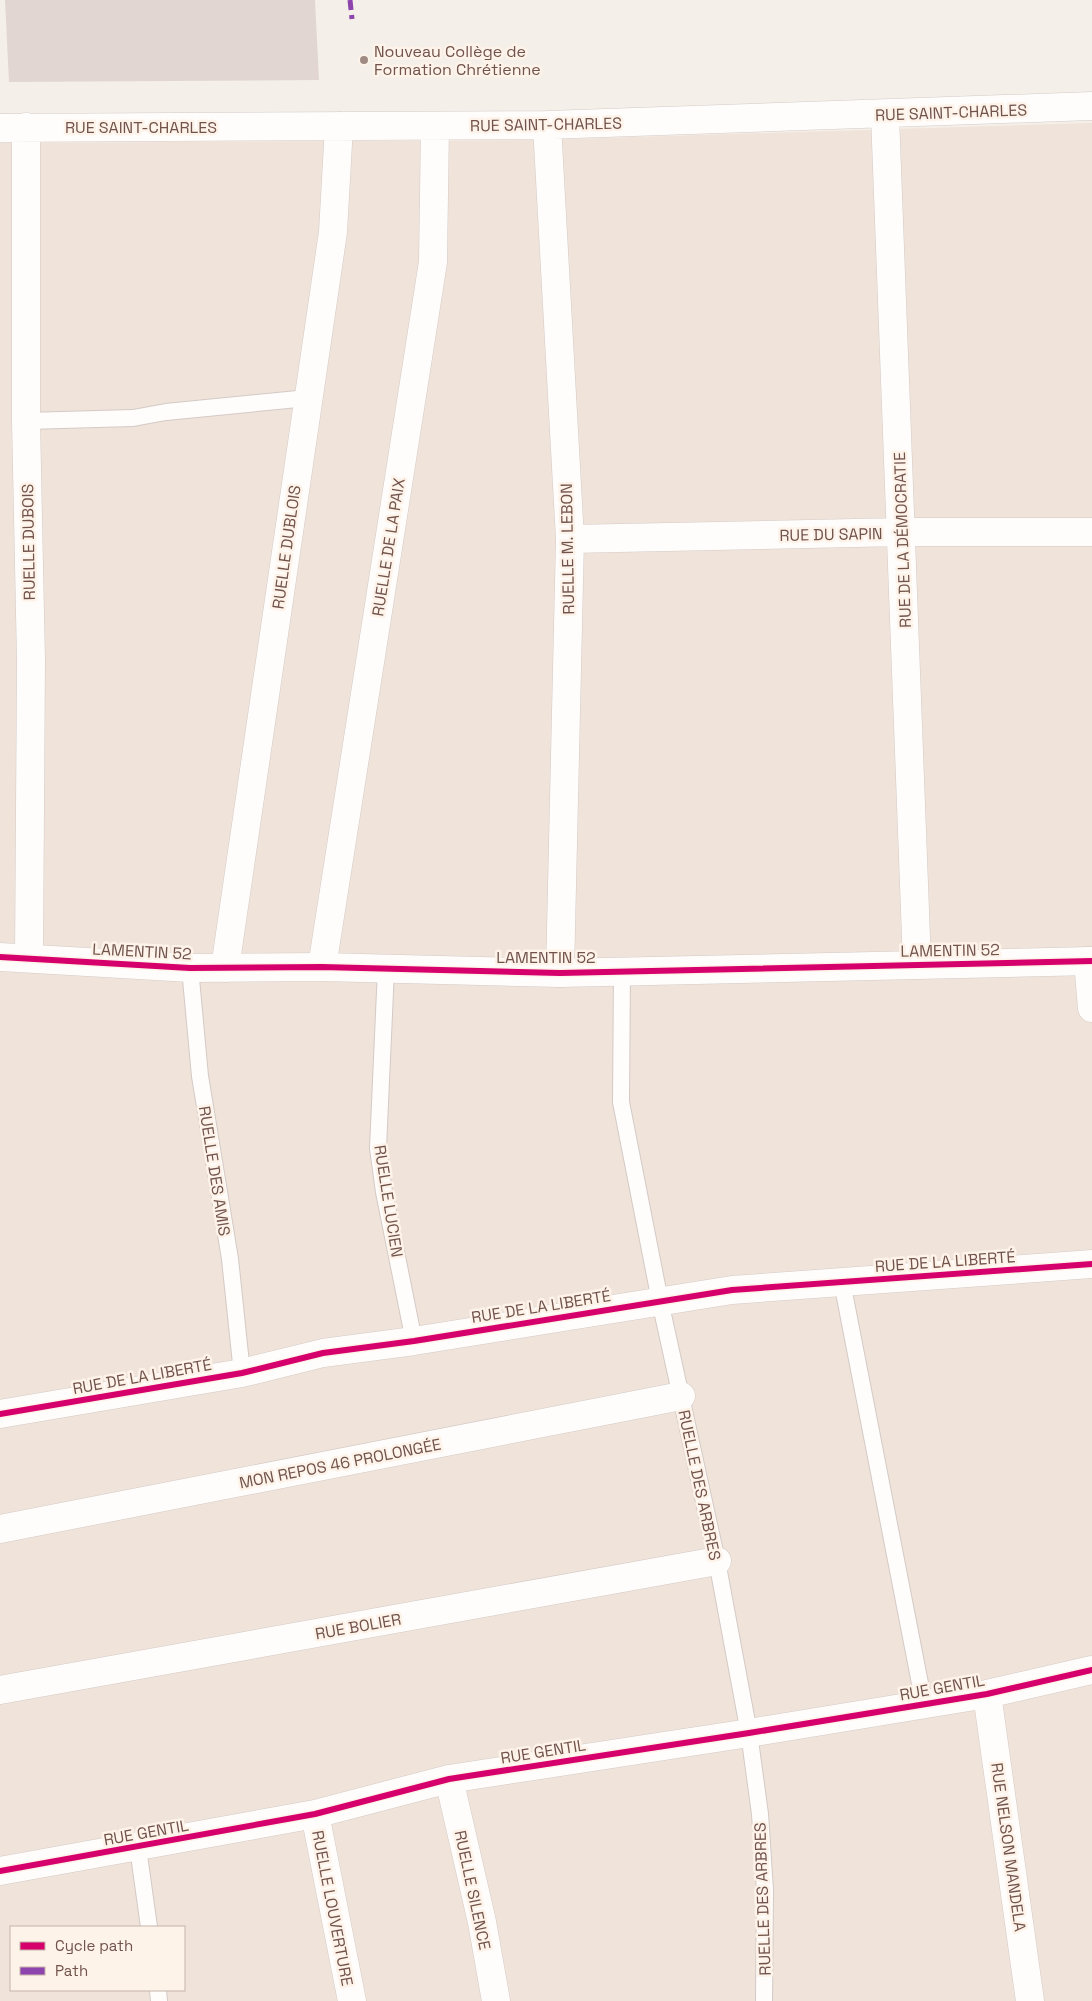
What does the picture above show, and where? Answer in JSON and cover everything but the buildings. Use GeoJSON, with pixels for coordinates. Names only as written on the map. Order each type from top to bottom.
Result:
{"type":"FeatureCollection","features":[{"type":"Feature","properties":{"kind":"street","name":"RUE SAINT-CHARLES"},"geometry":{"type":"LineString","coordinates":[[13,127],[547,125],[885,115],[1092,106]]}},
{"type":"Feature","properties":{"kind":"street","name":"RUE DE LA DÉMOCRATIE"},"geometry":{"type":"LineString","coordinates":[[885,115],[917,964]]}},
{"type":"Feature","properties":{"kind":"street","name":"RUELLE M. LEBON"},"geometry":{"type":"LineString","coordinates":[[547,125],[570,539],[560,973]]}},
{"type":"Feature","properties":{"kind":"street","name":"RUELLE DUBLOIS"},"geometry":{"type":"LineString","coordinates":[[225,968],[333,232],[339,126]]}},
{"type":"Feature","properties":{"kind":"street","name":"RUELLE DE LA PAIX"},"geometry":{"type":"LineString","coordinates":[[322,967],[433,262],[435,126]]}},
{"type":"Feature","properties":{"kind":"street","name":"RUELLE DUBOIS"},"geometry":{"type":"LineString","coordinates":[[13,127],[26,421],[31,661],[29,958]]}},
{"type":"Feature","properties":{"kind":"street","name":"RUE DU SAPIN"},"geometry":{"type":"LineString","coordinates":[[570,539],[902,532],[1092,532]]}},
{"type":"Feature","properties":{"kind":"street","name":"LAMENTIN 52"},"geometry":{"type":"LineString","coordinates":[[0,957],[190,968],[322,967],[560,973],[1090,961]]}},
{"type":"Feature","properties":{"kind":"street"},"geometry":{"type":"LineString","coordinates":[[1090,961],[1092,1008]]}},
{"type":"Feature","properties":{"kind":"street","name":"RUE DE LA LIBERTÉ"},"geometry":{"type":"LineString","coordinates":[[0,1414],[242,1373],[323,1353],[414,1341],[732,1290],[1092,1264]]}},
{"type":"Feature","properties":{"kind":"street","name":"MON REPOS 46 PROLONGÉE"},"geometry":{"type":"LineString","coordinates":[[0,1529],[681,1396]]}},
{"type":"Feature","properties":{"kind":"street","name":"RUE BOLIER"},"geometry":{"type":"LineString","coordinates":[[0,1690],[717,1562]]}},
{"type":"Feature","properties":{"kind":"street","name":"RUE GENTIL"},"geometry":{"type":"LineString","coordinates":[[0,1871],[138,1848],[315,1814],[449,1779],[987,1694],[1092,1670]]}},
{"type":"Feature","properties":{"kind":"street","name":"RUE NELSON MANDELA"},"geometry":{"type":"LineString","coordinates":[[987,1694],[1030,2001]]}},
{"type":"Feature","properties":{"kind":"street","name":"RUELLE SILENCE"},"geometry":{"type":"LineString","coordinates":[[449,1779],[482,1922],[496,2001]]}},
{"type":"Feature","properties":{"kind":"street","name":"RUELLE LOUVERTURE"},"geometry":{"type":"LineString","coordinates":[[315,1814],[352,2001]]}},
{"type":"Feature","properties":{"kind":"lane"},"geometry":{"type":"LineString","coordinates":[[26,421],[133,418],[166,412],[308,398]]}},
{"type":"Feature","properties":{"kind":"lane","name":"RUELLE DES AMIS"},"geometry":{"type":"LineString","coordinates":[[190,968],[200,1076],[230,1259],[242,1373]]}},
{"type":"Feature","properties":{"kind":"lane","name":"RUELLE LUCIEN"},"geometry":{"type":"LineString","coordinates":[[386,969],[378,1148],[384,1192],[414,1341]]}},
{"type":"Feature","properties":{"kind":"lane","name":"RUELLE DES ARBRES"},"geometry":{"type":"LineString","coordinates":[[622,971],[621,1102],[660,1301],[717,1562],[749,1733],[760,1814],[765,1890],[764,2001]]}},
{"type":"Feature","properties":{"kind":"lane"},"geometry":{"type":"LineString","coordinates":[[842,1282],[924,1704]]}},
{"type":"Feature","properties":{"kind":"lane"},"geometry":{"type":"LineString","coordinates":[[138,1848],[149,1926]]}},
{"type":"Feature","properties":{"kind":"shaded area"},"geometry":{"type":"Polygon","coordinates":[[[1092,123],[1092,2001],[0,2001],[0,143],[538,140],[1092,123]]]}},
{"type":"Feature","properties":{"kind":"marked path"},"geometry":{"type":"LineString","coordinates":[[350,0],[352,19]]}},
{"type":"Feature","properties":{"kind":"cycle path"},"geometry":{"type":"LineString","coordinates":[[0,957],[190,968],[322,967],[560,973],[1092,961]]}},
{"type":"Feature","properties":{"kind":"cycle path"},"geometry":{"type":"LineString","coordinates":[[0,1414],[242,1373],[323,1353],[414,1341],[732,1290],[1092,1264]]}},
{"type":"Feature","properties":{"kind":"cycle path"},"geometry":{"type":"LineString","coordinates":[[0,1871],[315,1814],[449,1779],[987,1694],[1092,1670]]}},
{"type":"Feature","properties":{"kind":"place","name":"Nouveau Collège de Formation Chrétienne"},"geometry":{"type":"Point","coordinates":[364,60]}}]}
